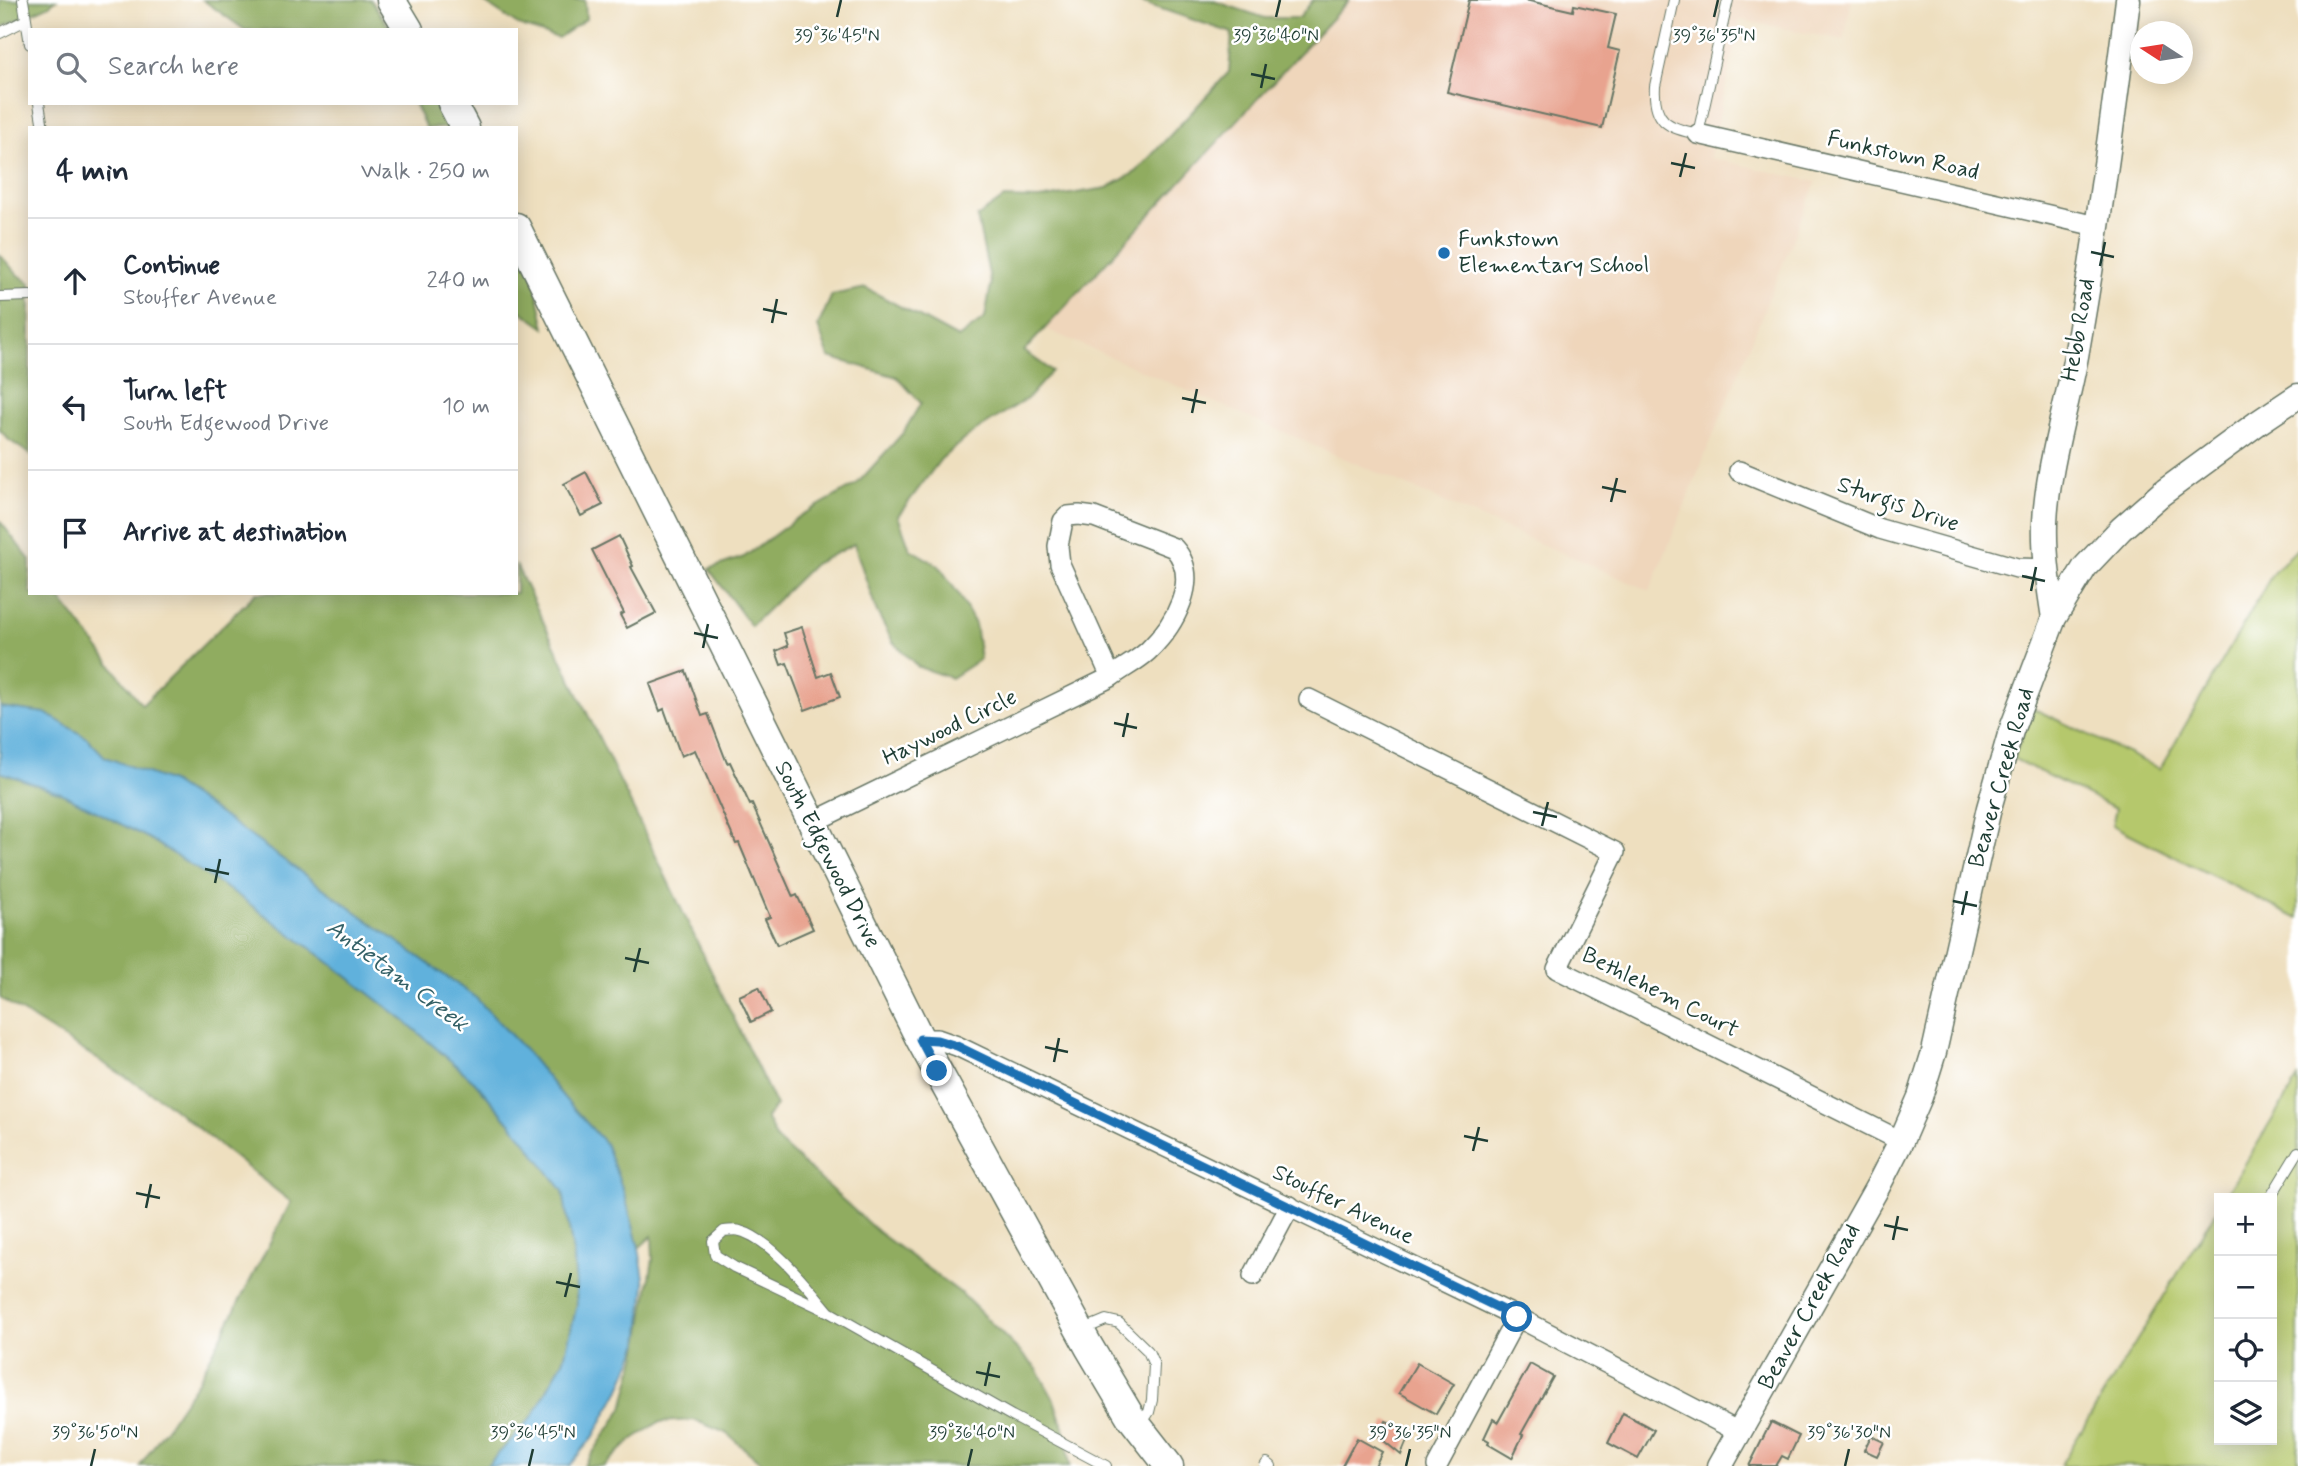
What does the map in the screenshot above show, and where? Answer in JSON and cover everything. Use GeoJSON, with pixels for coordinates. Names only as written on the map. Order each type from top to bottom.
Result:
{"type":"FeatureCollection","features":[{"type":"Feature","properties":{"kind":"main road"},"geometry":{"type":"LineString","coordinates":[[391,0],[408,28]]}},
{"type":"Feature","properties":{"kind":"main road"},"geometry":{"type":"LineString","coordinates":[[453,105],[465,126]]}},
{"type":"Feature","properties":{"kind":"main road","name":"South Edgewood Drive"},"geometry":{"type":"LineString","coordinates":[[518,232],[920,1039],[1081,1331],[1130,1416],[1163,1464]]}},
{"type":"Feature","properties":{"kind":"street","name":"Hebb Road"},"geometry":{"type":"LineString","coordinates":[[2054,618],[2046,569],[2045,521],[2076,357],[2128,0]]}},
{"type":"Feature","properties":{"kind":"street","name":"Funkstown Road"},"geometry":{"type":"LineString","coordinates":[[1698,134],[2096,226]]}},
{"type":"Feature","properties":{"kind":"street","name":"Beaver Creek Road"},"geometry":{"type":"LineString","coordinates":[[1720,1466],[1901,1141],[1920,1097],[1934,1052],[1989,808],[2011,731],[2054,618],[2085,567],[2161,494],[2298,396]]}},
{"type":"Feature","properties":{"kind":"street","name":"Sturgis Drive"},"geometry":{"type":"LineString","coordinates":[[1739,471],[1880,529],[2017,568],[2046,569]]}},
{"type":"Feature","properties":{"kind":"street","name":"Haywood Circle"},"geometry":{"type":"LineString","coordinates":[[811,823],[1111,677],[1148,651],[1169,625],[1182,601],[1187,583],[1187,569],[1183,558],[1174,548],[1094,517],[1079,514],[1068,516],[1063,520],[1059,531],[1060,564],[1111,677]]}},
{"type":"Feature","properties":{"kind":"street","name":"Bethlehem Court"},"geometry":{"type":"LineString","coordinates":[[1309,699],[1615,852],[1557,969],[1901,1141]]}},
{"type":"Feature","properties":{"kind":"street","name":"Stouffer Avenue"},"geometry":{"type":"LineString","coordinates":[[920,1039],[937,1040],[957,1046],[1290,1206],[1517,1317],[1739,1433]]}},
{"type":"Feature","properties":{"kind":"street"},"geometry":{"type":"LineString","coordinates":[[1253,1276],[1290,1206]]}},
{"type":"Feature","properties":{"kind":"street"},"geometry":{"type":"LineString","coordinates":[[1437,1466],[1517,1317]]}},
{"type":"Feature","properties":{"kind":"lane"},"geometry":{"type":"LineString","coordinates":[[23,0],[28,32]]}},
{"type":"Feature","properties":{"kind":"lane"},"geometry":{"type":"LineString","coordinates":[[1674,0],[1654,100],[1666,124],[1676,130],[1698,134],[1728,0]]}},
{"type":"Feature","properties":{"kind":"lane"},"geometry":{"type":"LineString","coordinates":[[0,33],[26,20]]}},
{"type":"Feature","properties":{"kind":"lane"},"geometry":{"type":"LineString","coordinates":[[39,105],[43,126]]}},
{"type":"Feature","properties":{"kind":"lane"},"geometry":{"type":"LineString","coordinates":[[0,298],[28,296]]}},
{"type":"Feature","properties":{"kind":"lane"},"geometry":{"type":"LineString","coordinates":[[2273,1193],[2298,1152]]}},
{"type":"Feature","properties":{"kind":"lane"},"geometry":{"type":"LineString","coordinates":[[829,1312],[799,1277],[766,1245],[740,1230],[724,1231],[712,1241],[715,1255],[734,1267],[829,1312],[1106,1466]]}},
{"type":"Feature","properties":{"kind":"lane"},"geometry":{"type":"LineString","coordinates":[[1081,1331],[1106,1320],[1119,1323],[1148,1351],[1154,1365],[1152,1400],[1149,1412],[1139,1427]]}},
{"type":"Feature","properties":{"kind":"lane"},"geometry":{"type":"LineString","coordinates":[[1265,1466],[1271,1466]]}},
{"type":"Feature","properties":{"kind":"shaded area","name":"Funkstown Elementary School"},"geometry":{"type":"Polygon","coordinates":[[[1339,0],[1852,0],[1844,40],[1740,20],[1710,158],[1816,182],[1650,591],[1034,324],[1339,0]]]}},
{"type":"Feature","properties":{"kind":"green space"},"geometry":{"type":"Polygon","coordinates":[[[0,0],[56,0],[0,28],[0,0]]]}},
{"type":"Feature","properties":{"kind":"green space"},"geometry":{"type":"Polygon","coordinates":[[[203,0],[371,0],[390,28],[242,28],[203,0]]]}},
{"type":"Feature","properties":{"kind":"green space"},"geometry":{"type":"Polygon","coordinates":[[[481,0],[585,0],[586,19],[558,38],[518,25],[481,0]]]}},
{"type":"Feature","properties":{"kind":"green space"},"geometry":{"type":"Polygon","coordinates":[[[1135,0],[1211,0],[1265,18],[1299,18],[1313,0],[1349,0],[1024,351],[1052,371],[1028,398],[968,436],[941,459],[898,516],[910,549],[939,566],[959,595],[975,624],[980,659],[951,678],[918,667],[893,642],[877,612],[854,544],[814,564],[751,626],[709,569],[744,557],[800,516],[857,484],[903,433],[921,403],[897,377],[829,357],[818,326],[832,295],[866,288],[958,338],[985,318],[991,284],[977,217],[1004,198],[1039,199],[1107,188],[1136,172],[1229,72],[1232,33],[1135,0]]]}},
{"type":"Feature","properties":{"kind":"green space"},"geometry":{"type":"Polygon","coordinates":[[[415,105],[435,105],[447,126],[425,126],[415,105]]]}},
{"type":"Feature","properties":{"kind":"green space"},"geometry":{"type":"Polygon","coordinates":[[[518,245],[532,269],[545,328],[518,306],[518,245]]]}},
{"type":"Feature","properties":{"kind":"green space"},"geometry":{"type":"Polygon","coordinates":[[[0,255],[28,282],[28,453],[9,440],[0,430],[0,255]]]}},
{"type":"Feature","properties":{"kind":"green space"},"geometry":{"type":"Polygon","coordinates":[[[0,521],[28,557],[28,595],[58,595],[142,705],[254,595],[518,595],[518,569],[776,1106],[766,1117],[777,1140],[878,1232],[962,1294],[1037,1369],[1054,1400],[1065,1433],[1070,1466],[765,1466],[726,1433],[694,1420],[659,1422],[632,1440],[604,1466],[584,1466],[623,1408],[638,1350],[653,1259],[652,1236],[639,1248],[624,1193],[605,1143],[476,998],[171,782],[105,757],[87,738],[45,713],[0,707],[0,521]]]}},
{"type":"Feature","properties":{"kind":"green space"},"geometry":{"type":"Polygon","coordinates":[[[2298,548],[2298,919],[2112,825],[2116,809],[2014,759],[2030,707],[2160,769],[2273,573],[2298,548]]]}},
{"type":"Feature","properties":{"kind":"green space"},"geometry":{"type":"Polygon","coordinates":[[[0,772],[61,793],[150,839],[239,896],[321,956],[405,1021],[475,1082],[523,1138],[563,1191],[574,1258],[577,1305],[564,1359],[533,1416],[487,1466],[140,1466],[198,1381],[291,1202],[164,1101],[0,998],[0,772]]]}},
{"type":"Feature","properties":{"kind":"green space"},"geometry":{"type":"Polygon","coordinates":[[[2298,1078],[2298,1466],[2060,1466],[2214,1214],[2214,1445],[2277,1445],[2277,1193],[2227,1193],[2298,1078]]]}},
{"type":"Feature","properties":{"kind":"water","name":"Antietam Creek"},"geometry":{"type":"Polygon","coordinates":[[[0,707],[45,713],[87,738],[105,757],[171,782],[476,998],[605,1143],[624,1193],[639,1248],[645,1284],[639,1343],[620,1389],[594,1436],[569,1466],[487,1466],[533,1416],[564,1359],[577,1305],[574,1258],[563,1191],[523,1138],[475,1082],[405,1021],[321,956],[239,896],[150,839],[61,793],[0,772],[0,707]]]}},
{"type":"Feature","properties":{"kind":"building"},"geometry":{"type":"Polygon","coordinates":[[[1469,0],[1525,0],[1573,11],[1574,5],[1616,14],[1608,48],[1620,51],[1602,128],[1447,92],[1469,0]]]}},
{"type":"Feature","properties":{"kind":"building"},"geometry":{"type":"Polygon","coordinates":[[[586,472],[603,505],[581,516],[564,484],[586,472]]]}},
{"type":"Feature","properties":{"kind":"building"},"geometry":{"type":"Polygon","coordinates":[[[619,536],[633,566],[631,567],[656,613],[627,628],[620,615],[624,613],[592,550],[619,536]]]}},
{"type":"Feature","properties":{"kind":"building"},"geometry":{"type":"Polygon","coordinates":[[[802,627],[818,677],[831,672],[840,697],[805,710],[787,663],[781,665],[776,651],[788,646],[784,633],[802,627]]]}},
{"type":"Feature","properties":{"kind":"building"},"geometry":{"type":"Polygon","coordinates":[[[686,671],[702,716],[708,714],[727,763],[730,762],[750,805],[752,804],[793,897],[797,895],[813,929],[777,945],[765,919],[770,917],[739,843],[736,844],[695,750],[681,756],[664,709],[660,711],[650,684],[686,671]]]}},
{"type":"Feature","properties":{"kind":"building"},"geometry":{"type":"Polygon","coordinates":[[[759,987],[771,1012],[751,1022],[739,996],[759,987]]]}},
{"type":"Feature","properties":{"kind":"building"},"geometry":{"type":"Polygon","coordinates":[[[1417,1363],[1454,1384],[1436,1414],[1399,1393],[1417,1363]]]}},
{"type":"Feature","properties":{"kind":"building"},"geometry":{"type":"Polygon","coordinates":[[[1530,1364],[1553,1377],[1521,1434],[1523,1435],[1512,1458],[1488,1444],[1489,1441],[1484,1438],[1493,1419],[1498,1422],[1530,1364]]]}},
{"type":"Feature","properties":{"kind":"building"},"geometry":{"type":"Polygon","coordinates":[[[1623,1413],[1654,1430],[1638,1459],[1608,1443],[1623,1413]]]}},
{"type":"Feature","properties":{"kind":"building"},"geometry":{"type":"Polygon","coordinates":[[[1386,1421],[1411,1431],[1401,1455],[1379,1437],[1386,1421]]]}},
{"type":"Feature","properties":{"kind":"building"},"geometry":{"type":"Polygon","coordinates":[[[1771,1422],[1799,1436],[1788,1459],[1782,1456],[1776,1466],[1749,1466],[1771,1422]]]}},
{"type":"Feature","properties":{"kind":"building"},"geometry":{"type":"Polygon","coordinates":[[[1871,1436],[1884,1442],[1877,1456],[1864,1450],[1871,1436]]]}},
{"type":"Feature","properties":{"kind":"building"},"geometry":{"type":"Polygon","coordinates":[[[1357,1438],[1382,1452],[1375,1466],[1342,1466],[1357,1438]]]}},
{"type":"Feature","properties":{"kind":"place","name":"Funkstown Elementary School"},"geometry":{"type":"Point","coordinates":[1444,253]}},
{"type":"Feature","properties":{"kind":"route"},"geometry":{"type":"LineString","coordinates":[[937,1071],[920,1039],[937,1040],[957,1046],[1517,1317]]}}]}
